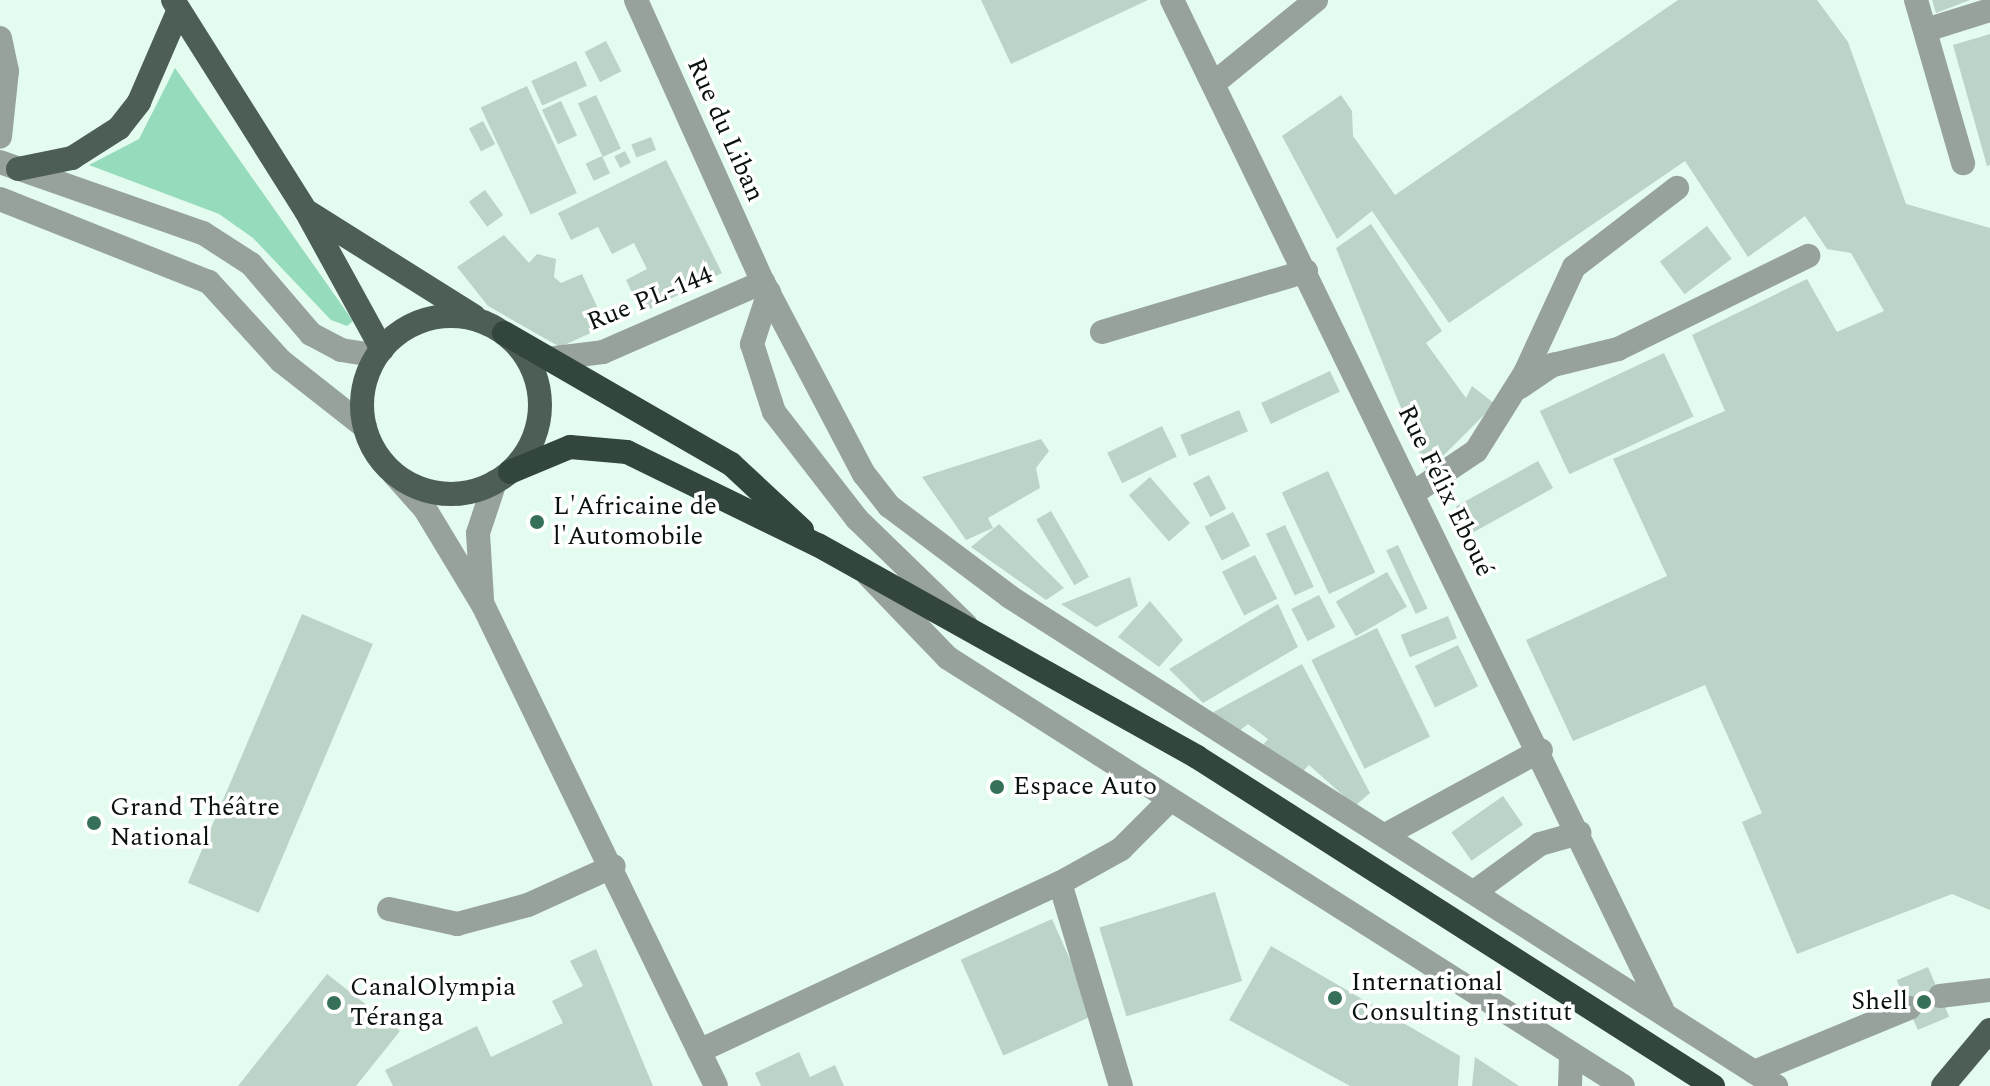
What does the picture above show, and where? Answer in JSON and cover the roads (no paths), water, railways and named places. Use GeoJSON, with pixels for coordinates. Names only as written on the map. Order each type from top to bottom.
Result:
{"type":"FeatureCollection","features":[{"type":"Feature","properties":{"kind":"highway"},"geometry":{"type":"LineString","coordinates":[[495,328],[555,358],[731,464],[818,545]]}},
{"type":"Feature","properties":{"kind":"highway"},"geometry":{"type":"LineString","coordinates":[[502,477],[570,447],[627,452],[818,545],[993,640],[1197,757],[1713,1086]]}},
{"type":"Feature","properties":{"kind":"main road"},"geometry":{"type":"LineString","coordinates":[[9,165],[72,158],[119,128],[139,102],[176,6]]}},
{"type":"Feature","properties":{"kind":"main road"},"geometry":{"type":"LineString","coordinates":[[176,6],[306,211],[380,353]]}},
{"type":"Feature","properties":{"kind":"main road"},"geometry":{"type":"LineString","coordinates":[[306,211],[495,328],[530,363],[540,401],[533,440],[502,477],[442,493],[393,473],[365,427],[363,392],[380,353],[429,319],[495,328]]}},
{"type":"Feature","properties":{"kind":"main road"},"geometry":{"type":"LineString","coordinates":[[1943,1086],[1990,1030]]}},
{"type":"Feature","properties":{"kind":"street","name":"Rue du Liban"},"geometry":{"type":"LineString","coordinates":[[636,0],[766,287],[857,462],[889,506],[1010,597],[1389,833],[1776,1086]]}},
{"type":"Feature","properties":{"kind":"street","name":"Rue Félix Eboué"},"geometry":{"type":"LineString","coordinates":[[1172,0],[1541,750],[1662,1009]]}},
{"type":"Feature","properties":{"kind":"street"},"geometry":{"type":"LineString","coordinates":[[1213,84],[1316,0]]}},
{"type":"Feature","properties":{"kind":"street"},"geometry":{"type":"LineString","coordinates":[[1916,0],[1963,163]]}},
{"type":"Feature","properties":{"kind":"street"},"geometry":{"type":"LineString","coordinates":[[1926,30],[1990,10]]}},
{"type":"Feature","properties":{"kind":"street"},"geometry":{"type":"LineString","coordinates":[[0,38],[7,71],[0,137]]}},
{"type":"Feature","properties":{"kind":"street"},"geometry":{"type":"LineString","coordinates":[[9,165],[203,233],[251,264],[311,334],[341,350],[380,353]]}},
{"type":"Feature","properties":{"kind":"street"},"geometry":{"type":"LineString","coordinates":[[1415,492],[1461,466],[1513,392],[1574,267],[1677,188]]}},
{"type":"Feature","properties":{"kind":"street"},"geometry":{"type":"LineString","coordinates":[[0,199],[209,282],[281,361],[365,427]]}},
{"type":"Feature","properties":{"kind":"street"},"geometry":{"type":"LineString","coordinates":[[1513,392],[1553,365],[1618,349],[1808,256]]}},
{"type":"Feature","properties":{"kind":"street"},"geometry":{"type":"LineString","coordinates":[[1102,332],[1306,271]]}},
{"type":"Feature","properties":{"kind":"street","name":"Rue PL-144"},"geometry":{"type":"LineString","coordinates":[[555,358],[628,343],[766,287]]}},
{"type":"Feature","properties":{"kind":"street"},"geometry":{"type":"LineString","coordinates":[[766,287],[752,344],[774,412],[857,519],[966,625]]}},
{"type":"Feature","properties":{"kind":"street"},"geometry":{"type":"LineString","coordinates":[[393,473],[425,509],[483,605],[614,866],[716,1086]]}},
{"type":"Feature","properties":{"kind":"street"},"geometry":{"type":"LineString","coordinates":[[483,605],[478,533],[502,477]]}},
{"type":"Feature","properties":{"kind":"street"},"geometry":{"type":"LineString","coordinates":[[861,567],[948,658],[1167,803],[1623,1086]]}},
{"type":"Feature","properties":{"kind":"street"},"geometry":{"type":"LineString","coordinates":[[1389,833],[1541,750]]}},
{"type":"Feature","properties":{"kind":"street"},"geometry":{"type":"LineString","coordinates":[[699,1051],[1060,883],[1121,849],[1167,803]]}},
{"type":"Feature","properties":{"kind":"street"},"geometry":{"type":"LineString","coordinates":[[1477,890],[1540,844],[1579,833]]}},
{"type":"Feature","properties":{"kind":"street"},"geometry":{"type":"LineString","coordinates":[[389,909],[457,924],[528,905],[614,866]]}},
{"type":"Feature","properties":{"kind":"street"},"geometry":{"type":"LineString","coordinates":[[1060,883],[1121,1086]]}},
{"type":"Feature","properties":{"kind":"street"},"geometry":{"type":"LineString","coordinates":[[1940,996],[1990,990]]}},
{"type":"Feature","properties":{"kind":"street"},"geometry":{"type":"LineString","coordinates":[[1754,1072],[1909,1008]]}},
{"type":"Feature","properties":{"kind":"street"},"geometry":{"type":"LineString","coordinates":[[1570,1086],[1571,1054]]}},
{"type":"Feature","properties":{"kind":"place","name":"L'Africaine de l'Automobile"},"geometry":{"type":"Point","coordinates":[537,522]}},
{"type":"Feature","properties":{"kind":"place","name":"Espace Auto"},"geometry":{"type":"Point","coordinates":[997,787]}},
{"type":"Feature","properties":{"kind":"place","name":"Grand Théâtre National"},"geometry":{"type":"Point","coordinates":[94,823]}},
{"type":"Feature","properties":{"kind":"place","name":"International Consulting Institut"},"geometry":{"type":"Point","coordinates":[1335,998]}},
{"type":"Feature","properties":{"kind":"place","name":"Shell"},"geometry":{"type":"Point","coordinates":[1924,1002]}},
{"type":"Feature","properties":{"kind":"place","name":"CanalOlympia Téranga"},"geometry":{"type":"Point","coordinates":[334,1003]}}]}
